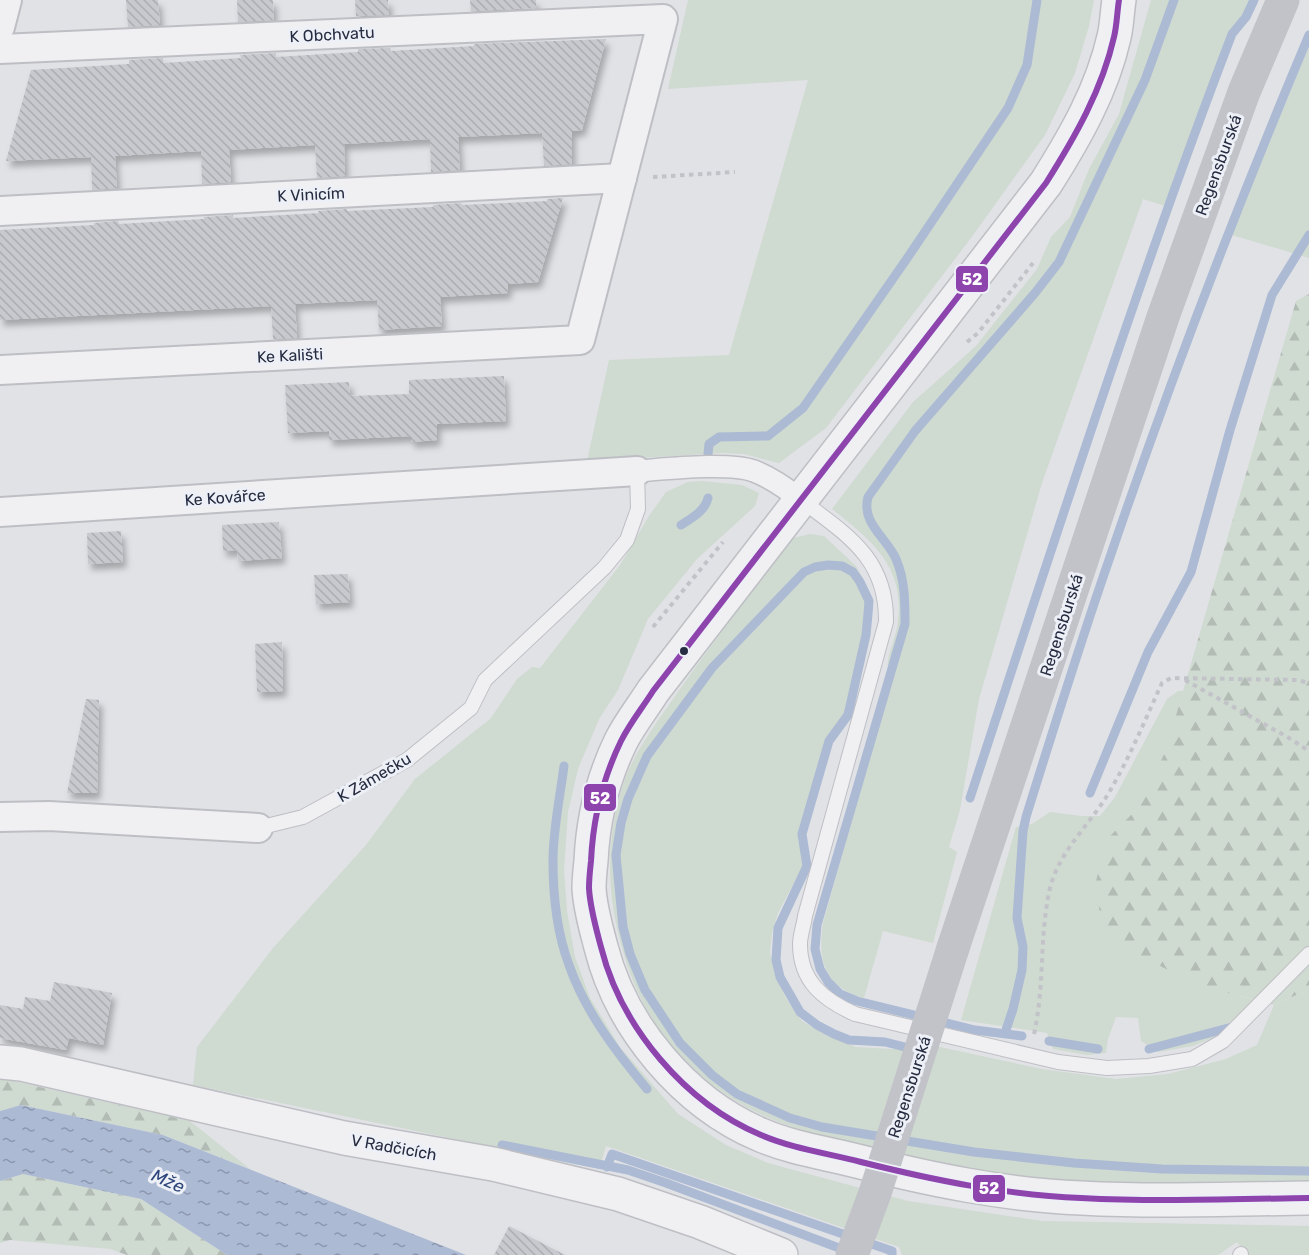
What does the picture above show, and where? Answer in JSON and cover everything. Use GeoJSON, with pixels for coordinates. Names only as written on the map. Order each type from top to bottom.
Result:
{"type":"FeatureCollection","features":[{"type":"Feature","properties":{"kind":"main road","name":"Regensburská"},"geometry":{"type":"LineString","coordinates":[[852,1255],[875,1193],[953,948],[1163,317],[1244,92],[1283,0]]}},
{"type":"Feature","properties":{"kind":"street"},"geometry":{"type":"LineString","coordinates":[[0,27],[7,0]]}},
{"type":"Feature","properties":{"kind":"street"},"geometry":{"type":"LineString","coordinates":[[1119,0],[1114,36],[1101,82],[1077,134],[1046,183],[653,690],[622,739],[597,806],[592,838],[589,888],[606,969],[629,1014],[652,1051],[689,1087],[724,1116],[761,1135],[810,1152],[854,1160],[919,1177],[993,1190],[1081,1198],[1309,1198]]}},
{"type":"Feature","properties":{"kind":"street","name":"K Obchvatu"},"geometry":{"type":"LineString","coordinates":[[0,49],[663,20],[622,178]]}},
{"type":"Feature","properties":{"kind":"street","name":"K Vinicím"},"geometry":{"type":"LineString","coordinates":[[0,211],[622,178]]}},
{"type":"Feature","properties":{"kind":"street","name":"Ke Kališti"},"geometry":{"type":"LineString","coordinates":[[0,370],[580,340],[622,178]]}},
{"type":"Feature","properties":{"kind":"street","name":"Ke Kovářce"},"geometry":{"type":"LineString","coordinates":[[0,512],[714,467],[751,470],[779,483],[801,500]]}},
{"type":"Feature","properties":{"kind":"street","name":"K Zámečku"},"geometry":{"type":"LineString","coordinates":[[0,817],[49,816],[258,828]]}},
{"type":"Feature","properties":{"kind":"street","name":"V Radčicích"},"geometry":{"type":"LineString","coordinates":[[0,1062],[21,1064],[344,1138],[493,1164],[618,1194],[700,1222],[781,1255]]}},
{"type":"Feature","properties":{"kind":"lane","name":"K Zámečku"},"geometry":{"type":"LineString","coordinates":[[258,828],[303,817],[407,760],[471,708],[485,680],[604,567],[627,540],[638,509],[637,471]]}},
{"type":"Feature","properties":{"kind":"lane"},"geometry":{"type":"LineString","coordinates":[[801,500],[847,534],[864,552],[876,569],[886,601],[886,622],[805,916],[800,944],[804,970],[818,993],[855,1014],[1029,1056],[1107,1068],[1149,1066],[1192,1059],[1223,1041],[1309,954]]}},
{"type":"Feature","properties":{"kind":"path"},"geometry":{"type":"LineString","coordinates":[[622,178],[735,172]]}},
{"type":"Feature","properties":{"kind":"path"},"geometry":{"type":"LineString","coordinates":[[1029,1056],[1038,1011],[1047,910],[1058,866],[1104,800],[1123,768],[1162,683],[1172,678],[1184,680],[1297,680],[1309,683]]}},
{"type":"Feature","properties":{"kind":"path"},"geometry":{"type":"LineString","coordinates":[[1184,680],[1309,751]]}},
{"type":"Feature","properties":{"kind":"green space"},"geometry":{"type":"Polygon","coordinates":[[[688,0],[1094,0],[1075,73],[1045,135],[971,238],[826,428],[779,463],[744,454],[723,453],[587,461],[609,360],[729,355],[808,80],[668,89],[688,0]]]}},
{"type":"Feature","properties":{"kind":"green space"},"geometry":{"type":"Polygon","coordinates":[[[1151,0],[1250,0],[1229,33],[1165,206],[1143,199],[1042,483],[979,699],[960,810],[949,847],[957,852],[933,943],[883,931],[864,998],[840,987],[832,980],[823,961],[821,937],[890,684],[888,661],[897,626],[899,602],[896,585],[882,556],[859,531],[832,509],[913,402],[976,346],[1037,269],[1051,237],[1070,217],[1089,169],[1119,114],[1151,0]]]}},
{"type":"Feature","properties":{"kind":"green space"},"geometry":{"type":"Polygon","coordinates":[[[1309,47],[1309,258],[1232,235],[1309,47]]]}},
{"type":"Feature","properties":{"kind":"green space"},"geometry":{"type":"Polygon","coordinates":[[[1309,294],[1309,1002],[1303,992],[1274,1005],[1192,983],[1138,954],[1101,924],[1096,881],[1107,839],[1140,806],[1166,750],[1296,301],[1309,294]]]}},
{"type":"Feature","properties":{"kind":"green space"},"geometry":{"type":"Polygon","coordinates":[[[688,482],[742,485],[759,493],[755,506],[697,559],[648,619],[618,690],[599,719],[578,769],[568,812],[564,870],[567,911],[575,957],[590,998],[620,1047],[678,1114],[726,1145],[768,1163],[908,1201],[1042,1221],[1309,1226],[1309,1255],[1247,1255],[1237,1242],[1218,1255],[902,1255],[899,1247],[606,1146],[599,1169],[193,1085],[197,1047],[273,948],[366,845],[415,779],[491,718],[517,679],[532,667],[540,668],[620,565],[666,492],[688,482]]]}},
{"type":"Feature","properties":{"kind":"green space"},"geometry":{"type":"Polygon","coordinates":[[[810,534],[824,536],[856,566],[863,578],[867,610],[846,712],[828,736],[799,835],[803,866],[778,913],[772,934],[770,952],[775,974],[786,998],[802,1021],[826,1035],[856,1047],[893,1049],[935,1046],[1042,1069],[1116,1079],[1168,1074],[1226,1059],[1257,1045],[1274,1005],[1303,992],[1309,1002],[1309,1181],[1066,1184],[1002,1175],[910,1156],[809,1132],[765,1116],[737,1102],[712,1084],[668,1041],[636,988],[625,958],[614,913],[610,868],[613,824],[618,802],[634,758],[687,678],[793,538],[810,534]]]}},
{"type":"Feature","properties":{"kind":"green space"},"geometry":{"type":"Polygon","coordinates":[[[1178,691],[1183,691],[1167,750],[1140,806],[1107,839],[1236,995],[1254,1000],[1222,1034],[1193,1046],[1158,1052],[1141,1041],[1138,1018],[1116,1017],[1108,1039],[1106,1053],[1087,1055],[1053,1049],[1047,1033],[961,1020],[1016,827],[1032,824],[1050,812],[1100,816],[1115,797],[1167,699],[1178,691]]]}},
{"type":"Feature","properties":{"kind":"green space"},"geometry":{"type":"Polygon","coordinates":[[[0,1078],[190,1121],[250,1169],[163,1135],[21,1105],[0,1111],[0,1078]]]}},
{"type":"Feature","properties":{"kind":"green space"},"geometry":{"type":"Polygon","coordinates":[[[23,1174],[141,1199],[227,1255],[127,1255],[110,1249],[10,1240],[0,1243],[0,1181],[23,1174]]]}},
{"type":"Feature","properties":{"kind":"water","name":"Mže"},"geometry":{"type":"Polygon","coordinates":[[[21,1105],[163,1135],[466,1255],[227,1255],[141,1199],[23,1174],[0,1181],[0,1111],[21,1105]]]}},
{"type":"Feature","properties":{"kind":"building"},"geometry":{"type":"Polygon","coordinates":[[[126,0],[158,0],[160,25],[128,27],[126,0]]]}},
{"type":"Feature","properties":{"kind":"building"},"geometry":{"type":"Polygon","coordinates":[[[237,0],[273,0],[274,20],[238,22],[237,0]]]}},
{"type":"Feature","properties":{"kind":"building"},"geometry":{"type":"Polygon","coordinates":[[[355,0],[388,0],[389,15],[356,16],[355,0]]]}},
{"type":"Feature","properties":{"kind":"building"},"geometry":{"type":"Polygon","coordinates":[[[470,0],[536,0],[536,8],[471,11],[470,0]]]}},
{"type":"Feature","properties":{"kind":"building"},"geometry":{"type":"Polygon","coordinates":[[[606,39],[582,130],[572,131],[572,164],[544,166],[542,133],[458,137],[460,170],[431,172],[430,139],[344,144],[345,176],[317,178],[315,145],[229,150],[231,182],[202,184],[201,151],[115,156],[117,188],[92,190],[91,157],[6,161],[31,70],[129,64],[129,60],[163,58],[163,63],[241,58],[240,55],[276,53],[276,57],[358,52],[358,49],[390,48],[391,51],[474,46],[474,44],[606,39]]]}},
{"type":"Feature","properties":{"kind":"building"},"geometry":{"type":"Polygon","coordinates":[[[563,198],[538,282],[508,284],[508,293],[440,297],[442,326],[379,330],[377,300],[295,304],[297,338],[273,339],[271,306],[0,320],[0,230],[94,225],[94,223],[118,221],[119,224],[233,215],[233,218],[347,209],[347,211],[433,207],[433,205],[461,203],[462,205],[547,201],[547,199],[563,198]]]}},
{"type":"Feature","properties":{"kind":"building"},"geometry":{"type":"Polygon","coordinates":[[[504,376],[506,421],[437,424],[437,440],[411,442],[411,436],[329,440],[329,431],[288,433],[285,385],[349,382],[350,396],[409,394],[409,380],[504,376]]]}},
{"type":"Feature","properties":{"kind":"building"},"geometry":{"type":"Polygon","coordinates":[[[279,522],[282,558],[238,561],[237,550],[223,551],[222,525],[279,522]]]}},
{"type":"Feature","properties":{"kind":"building"},"geometry":{"type":"Polygon","coordinates":[[[121,531],[123,562],[88,564],[87,533],[121,531]]]}},
{"type":"Feature","properties":{"kind":"building"},"geometry":{"type":"Polygon","coordinates":[[[348,574],[350,602],[316,604],[314,575],[348,574]]]}},
{"type":"Feature","properties":{"kind":"building"},"geometry":{"type":"Polygon","coordinates":[[[282,642],[283,691],[257,692],[255,644],[282,642]]]}},
{"type":"Feature","properties":{"kind":"building"},"geometry":{"type":"Polygon","coordinates":[[[86,699],[99,700],[97,793],[67,793],[86,699]]]}},
{"type":"Feature","properties":{"kind":"building"},"geometry":{"type":"Polygon","coordinates":[[[54,982],[112,993],[103,1045],[69,1038],[66,1050],[0,1038],[0,1005],[23,1009],[25,997],[50,1001],[54,982]]]}},
{"type":"Feature","properties":{"kind":"building"},"geometry":{"type":"Polygon","coordinates":[[[509,1226],[565,1255],[494,1255],[509,1226]]]}},
{"type":"Feature","properties":{"kind":"waterway"},"geometry":{"type":"LineString","coordinates":[[708,454],[709,444],[719,437],[768,436],[803,408],[1008,108],[1027,65],[1037,0]]}},
{"type":"Feature","properties":{"kind":"waterway"},"geometry":{"type":"LineString","coordinates":[[1022,1036],[975,1030],[857,1001],[840,994],[828,982],[820,969],[815,949],[817,925],[905,624],[904,591],[899,567],[892,551],[871,522],[868,515],[868,497],[915,431],[1035,293],[1059,262],[1145,80],[1174,0]]}},
{"type":"Feature","properties":{"kind":"waterway"},"geometry":{"type":"LineString","coordinates":[[970,798],[1096,414],[1162,223],[1232,34],[1246,17],[1254,0]]}},
{"type":"Feature","properties":{"kind":"waterway"},"geometry":{"type":"LineString","coordinates":[[1005,1033],[1022,970],[1023,947],[1017,918],[1026,817],[1088,622],[1156,425],[1230,229],[1309,35]]}},
{"type":"Feature","properties":{"kind":"waterway"},"geometry":{"type":"LineString","coordinates":[[1090,793],[1148,652],[1191,572],[1230,430],[1272,295],[1309,235]]}},
{"type":"Feature","properties":{"kind":"waterway"},"geometry":{"type":"LineString","coordinates":[[681,525],[694,517],[708,498]]}},
{"type":"Feature","properties":{"kind":"waterway"},"geometry":{"type":"LineString","coordinates":[[913,1049],[885,1042],[849,1040],[817,1025],[800,1012],[780,977],[776,960],[778,928],[807,866],[802,834],[829,741],[848,715],[866,635],[869,601],[853,572],[842,566],[815,567],[804,572],[712,668],[647,756],[628,799],[621,823],[616,855],[623,927],[630,954],[645,990],[680,1043],[712,1075],[737,1094],[790,1118],[822,1127],[974,1152],[1074,1163],[1162,1169],[1309,1171]]}},
{"type":"Feature","properties":{"kind":"waterway"},"geometry":{"type":"LineString","coordinates":[[564,766],[553,849],[555,901],[561,940],[576,982],[593,1015],[613,1046],[647,1089]]}},
{"type":"Feature","properties":{"kind":"waterway"},"geometry":{"type":"LineString","coordinates":[[1149,1049],[1232,1027]]}},
{"type":"Feature","properties":{"kind":"waterway"},"geometry":{"type":"LineString","coordinates":[[1049,1041],[1098,1049]]}},
{"type":"Feature","properties":{"kind":"waterway"},"geometry":{"type":"LineString","coordinates":[[502,1145],[628,1170],[847,1251]]}},
{"type":"Feature","properties":{"kind":"waterway"},"geometry":{"type":"LineString","coordinates":[[607,1167],[612,1154],[892,1251],[892,1255]]}},
{"type":"Feature","properties":{"kind":"transit line","name":"52"},"geometry":{"type":"LineString","coordinates":[[1119,0],[1116,28],[1109,57],[1095,94],[1077,131],[1046,183],[632,721],[614,756],[596,814],[589,878],[591,903],[601,947],[611,977],[640,1033],[682,1083],[733,1121],[773,1140],[915,1175],[1025,1194],[1138,1200],[1309,1198]]}}]}
